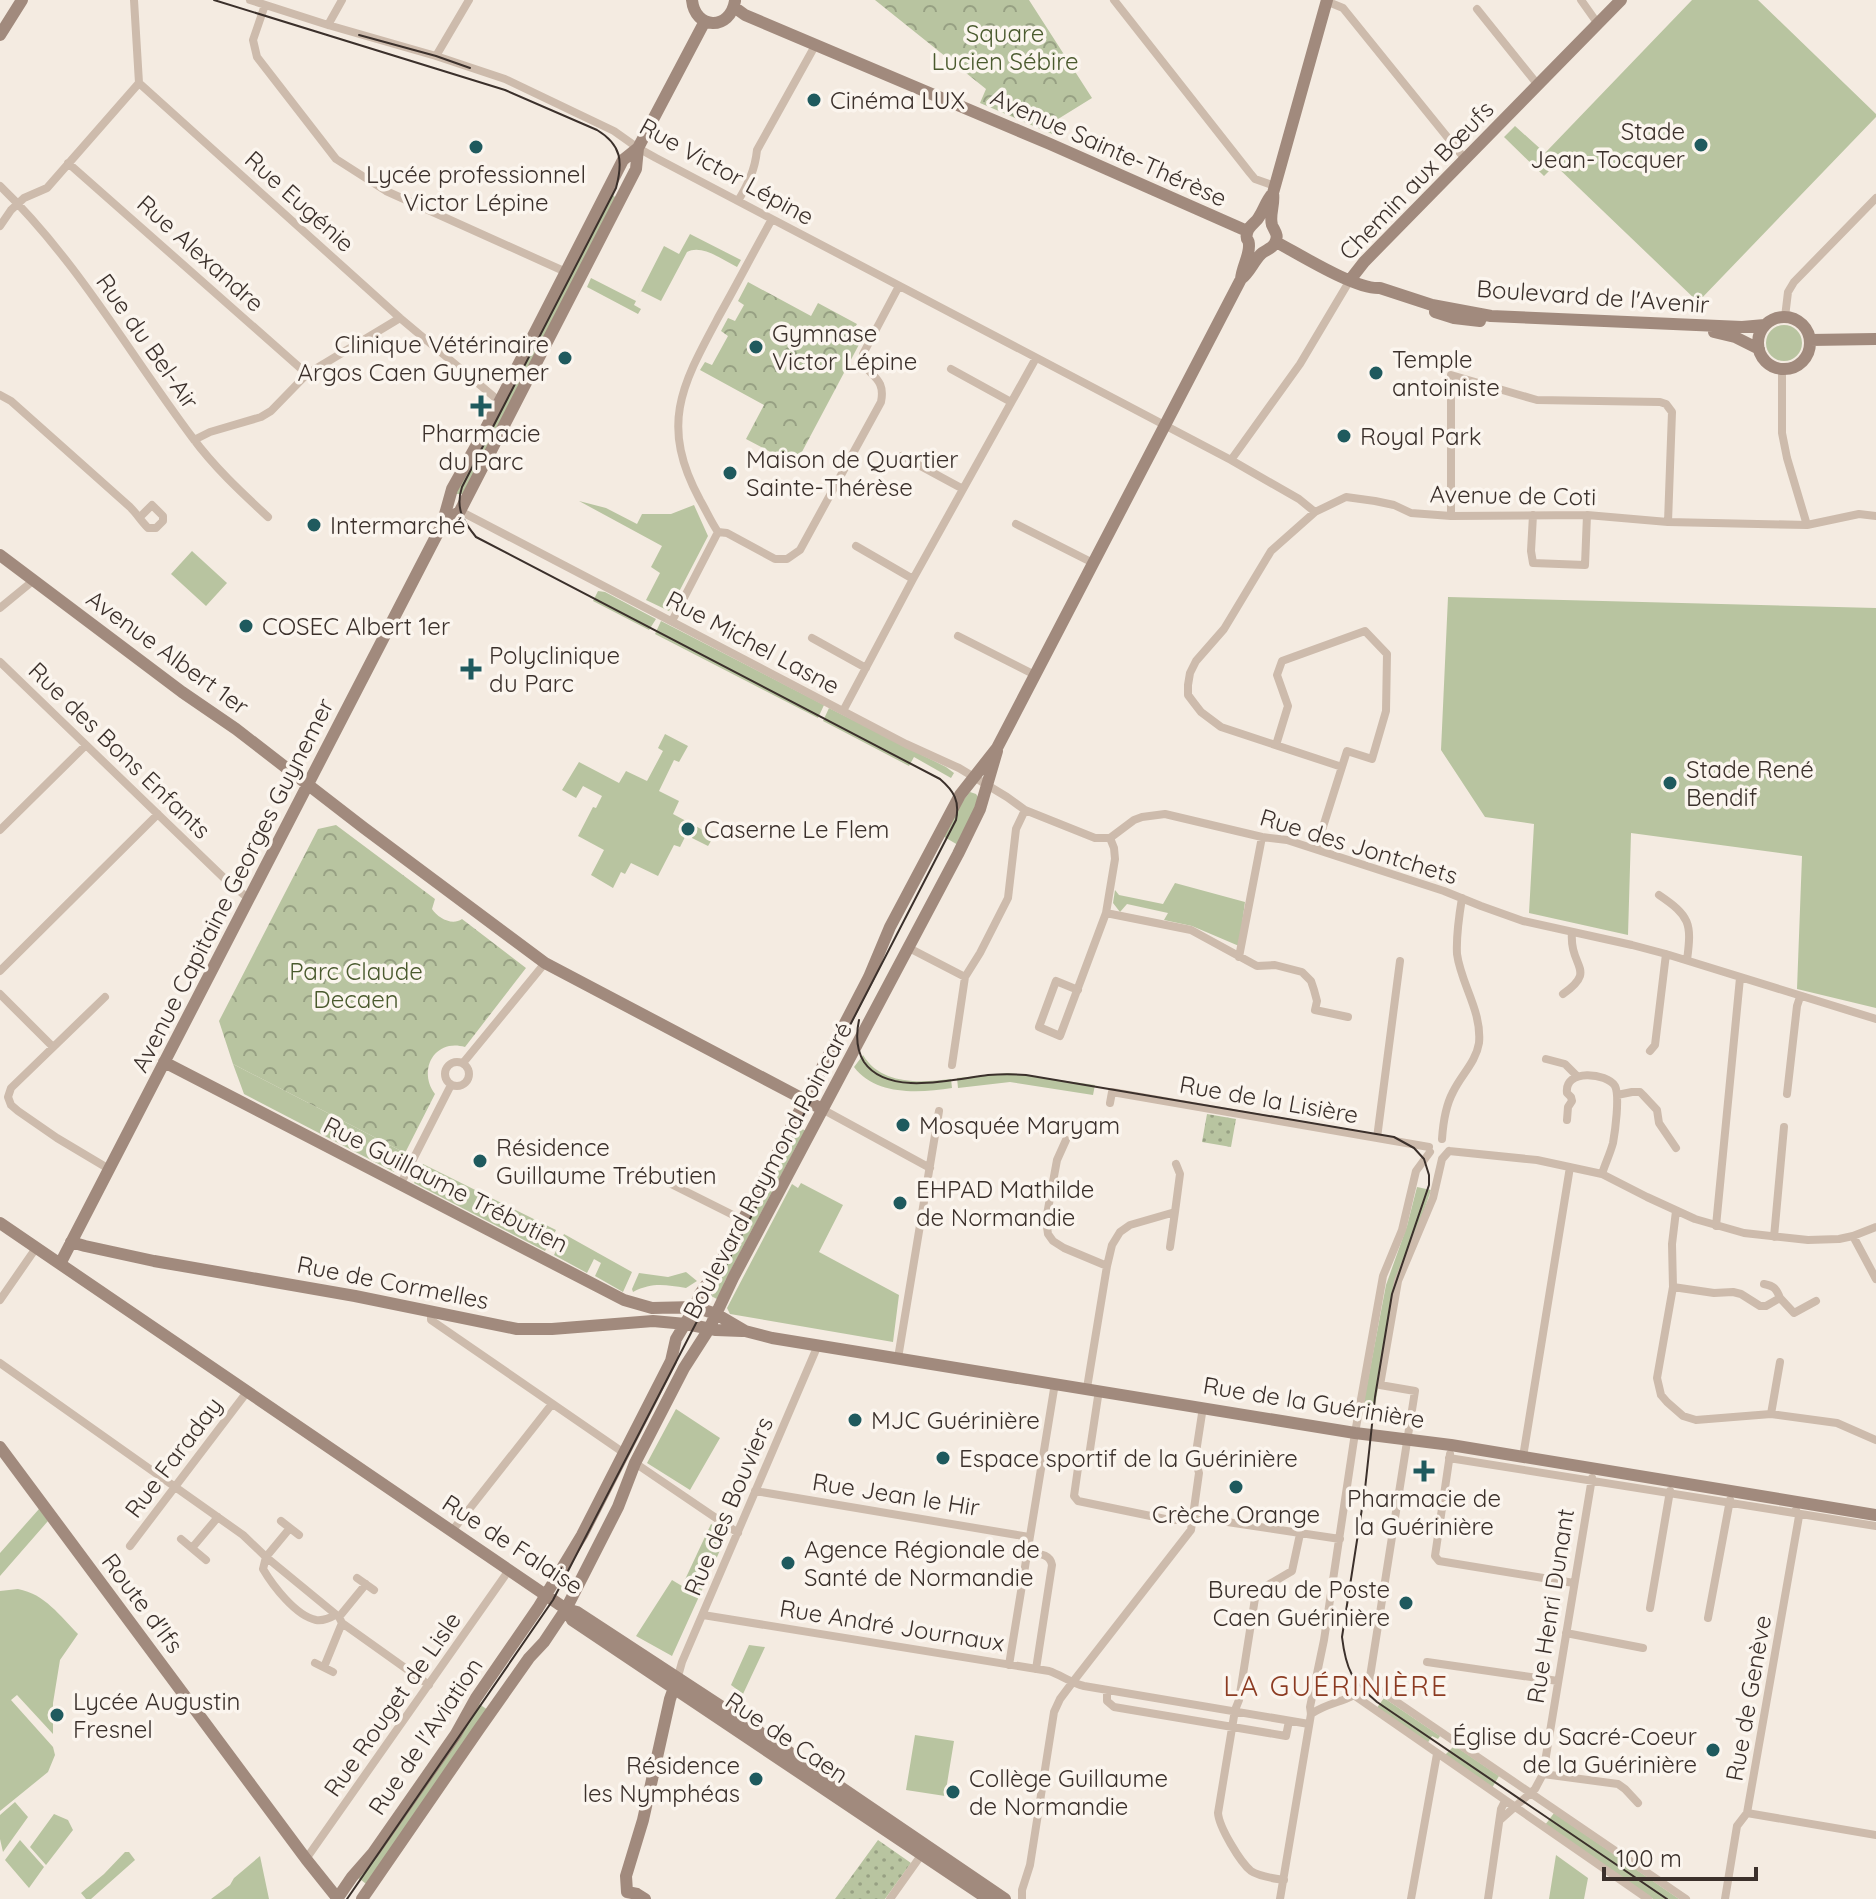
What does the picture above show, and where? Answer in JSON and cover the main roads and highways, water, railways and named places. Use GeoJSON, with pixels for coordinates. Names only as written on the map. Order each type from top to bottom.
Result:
{"type":"FeatureCollection","features":[{"type":"Feature","properties":{"kind":"tram line"},"geometry":{"type":"LineString","coordinates":[[214,0],[505,90],[597,130],[612,142],[620,162],[616,188],[462,487],[459,501],[464,520],[476,537],[940,779],[952,792],[957,807],[956,820],[553,1600],[347,1899]]}},
{"type":"Feature","properties":{"kind":"tram line"},"geometry":{"type":"LineString","coordinates":[[359,35],[470,68]]}},
{"type":"Feature","properties":{"kind":"tram line"},"geometry":{"type":"LineString","coordinates":[[859,1020],[857,1041],[864,1062],[875,1073],[905,1083],[988,1075],[1026,1075],[1394,1137],[1414,1148],[1424,1159],[1429,1185],[1392,1294],[1342,1637],[1348,1667],[1356,1681],[1377,1702],[1667,1899]]}},
{"type":"Feature","properties":{"kind":"place","name":"Cinéma LUX"},"geometry":{"type":"Point","coordinates":[814,100]}},
{"type":"Feature","properties":{"kind":"place","name":"Stade Jean-Tocquer"},"geometry":{"type":"Point","coordinates":[1701,145]}},
{"type":"Feature","properties":{"kind":"place","name":"Lycée professionnel Victor Lépine"},"geometry":{"type":"Point","coordinates":[476,147]}},
{"type":"Feature","properties":{"kind":"place","name":"Gymnase Victor Lépine"},"geometry":{"type":"Point","coordinates":[756,347]}},
{"type":"Feature","properties":{"kind":"place","name":"Clinique Vétérinaire Argos Caen Guynemer"},"geometry":{"type":"Point","coordinates":[565,358]}},
{"type":"Feature","properties":{"kind":"place","name":"Temple antoiniste"},"geometry":{"type":"Point","coordinates":[1376,373]}},
{"type":"Feature","properties":{"kind":"place","name":"Pharmacie du Parc"},"geometry":{"type":"Point","coordinates":[481,406]}},
{"type":"Feature","properties":{"kind":"place","name":"Royal Park"},"geometry":{"type":"Point","coordinates":[1344,436]}},
{"type":"Feature","properties":{"kind":"place","name":"Maison de Quartier Sainte-Thérèse"},"geometry":{"type":"Point","coordinates":[730,473]}},
{"type":"Feature","properties":{"kind":"place","name":"Intermarché"},"geometry":{"type":"Point","coordinates":[314,525]}},
{"type":"Feature","properties":{"kind":"place","name":"COSEC Albert 1er"},"geometry":{"type":"Point","coordinates":[246,626]}},
{"type":"Feature","properties":{"kind":"place","name":"Polyclinique du Parc"},"geometry":{"type":"Point","coordinates":[471,669]}},
{"type":"Feature","properties":{"kind":"place","name":"Stade René Bendif"},"geometry":{"type":"Point","coordinates":[1670,783]}},
{"type":"Feature","properties":{"kind":"place","name":"Caserne Le Flem"},"geometry":{"type":"Point","coordinates":[688,829]}},
{"type":"Feature","properties":{"kind":"place","name":"Mosquée Maryam"},"geometry":{"type":"Point","coordinates":[903,1125]}},
{"type":"Feature","properties":{"kind":"place","name":"Résidence Guillaume Trébutien"},"geometry":{"type":"Point","coordinates":[480,1161]}},
{"type":"Feature","properties":{"kind":"place","name":"EHPAD Mathilde de Normandie"},"geometry":{"type":"Point","coordinates":[900,1203]}},
{"type":"Feature","properties":{"kind":"place","name":"MJC Guérinière"},"geometry":{"type":"Point","coordinates":[855,1420]}},
{"type":"Feature","properties":{"kind":"place","name":"Espace sportif de la Guérinière"},"geometry":{"type":"Point","coordinates":[943,1458]}},
{"type":"Feature","properties":{"kind":"place","name":"Pharmacie de la Guérinière"},"geometry":{"type":"Point","coordinates":[1424,1471]}},
{"type":"Feature","properties":{"kind":"place","name":"Crèche Orange"},"geometry":{"type":"Point","coordinates":[1236,1487]}},
{"type":"Feature","properties":{"kind":"place","name":"Agence Régionale de Santé de Normandie"},"geometry":{"type":"Point","coordinates":[788,1563]}},
{"type":"Feature","properties":{"kind":"place","name":"Bureau de Poste Caen Guérinière"},"geometry":{"type":"Point","coordinates":[1406,1603]}},
{"type":"Feature","properties":{"kind":"place","name":"Lycée Augustin Fresnel"},"geometry":{"type":"Point","coordinates":[57,1715]}},
{"type":"Feature","properties":{"kind":"place","name":"Église du Sacré-Coeur de la Guérinière"},"geometry":{"type":"Point","coordinates":[1713,1750]}},
{"type":"Feature","properties":{"kind":"place","name":"Résidence les Nymphéas"},"geometry":{"type":"Point","coordinates":[756,1779]}},
{"type":"Feature","properties":{"kind":"place","name":"Collège Guillaume de Normandie"},"geometry":{"type":"Point","coordinates":[953,1792]}},
{"type":"Feature","properties":{"kind":"district","name":"LA GUÉRINIÈRE"},"geometry":{"type":"Point","coordinates":[1336,1685]}},
{"type":"Feature","properties":{"kind":"park label","name":"Square Lucien Sébire"},"geometry":{"type":"Point","coordinates":[1005,47]}},
{"type":"Feature","properties":{"kind":"park label","name":"Parc Claude Decaen"},"geometry":{"type":"Point","coordinates":[356,985]}}]}
